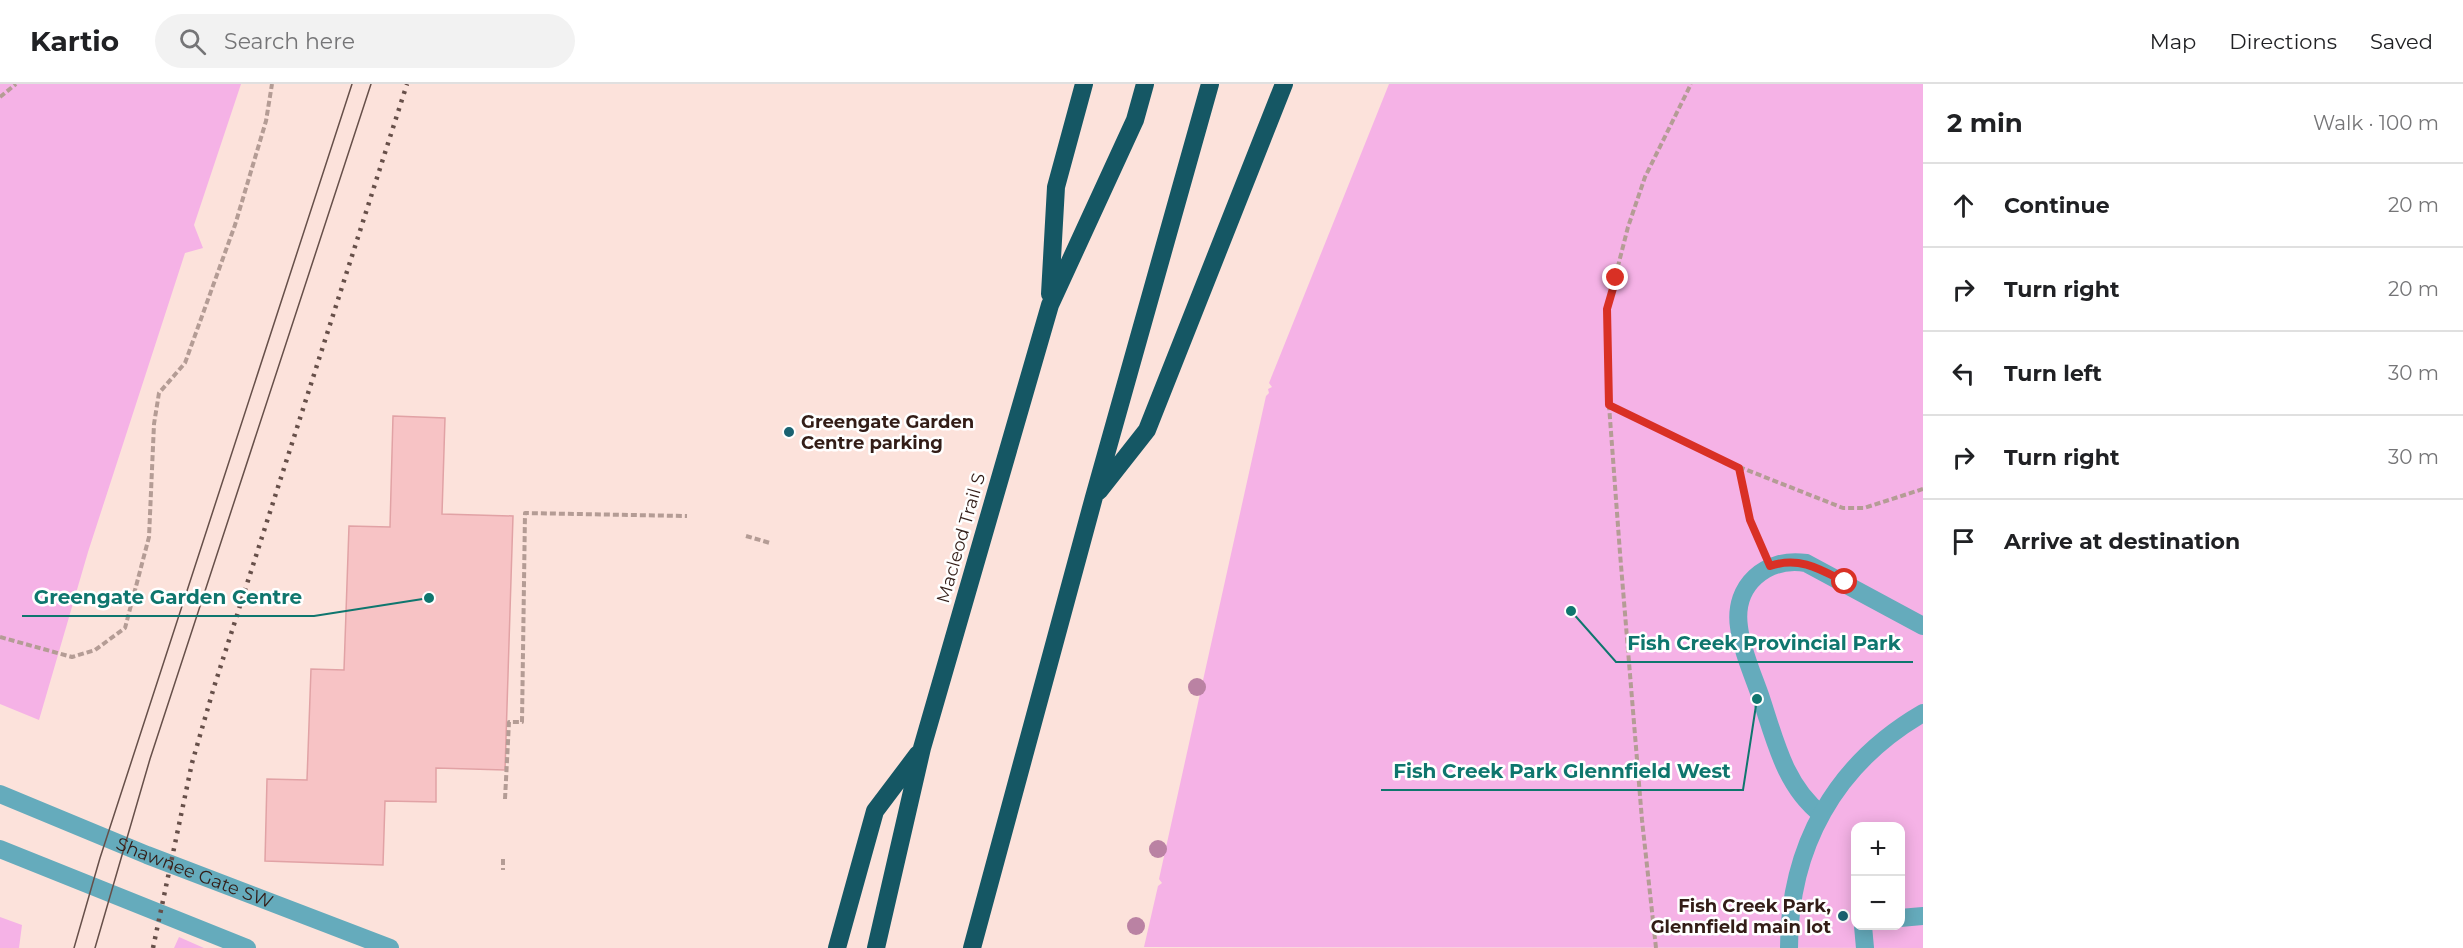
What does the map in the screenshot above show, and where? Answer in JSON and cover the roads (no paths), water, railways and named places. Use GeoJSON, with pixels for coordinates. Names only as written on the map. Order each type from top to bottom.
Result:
{"type":"FeatureCollection","features":[{"type":"Feature","properties":{"kind":"highway"},"geometry":{"type":"LineString","coordinates":[[1050,305],[1056,187],[1084,84]]}},
{"type":"Feature","properties":{"kind":"highway","name":"Macleod Trail S"},"geometry":{"type":"LineString","coordinates":[[876,948],[922,748],[1050,305],[1135,120],[1145,84]]}},
{"type":"Feature","properties":{"kind":"highway"},"geometry":{"type":"LineString","coordinates":[[972,948],[1094,497],[1210,84]]}},
{"type":"Feature","properties":{"kind":"highway"},"geometry":{"type":"LineString","coordinates":[[1094,497],[1147,429],[1284,84]]}},
{"type":"Feature","properties":{"kind":"highway"},"geometry":{"type":"LineString","coordinates":[[837,948],[875,811],[922,748]]}},
{"type":"Feature","properties":{"kind":"street"},"geometry":{"type":"LineString","coordinates":[[1821,814],[1807,803],[1789,776],[1739,627],[1740,605],[1744,591],[1753,578],[1770,566],[1793,561],[1806,563],[1923,626]]}},
{"type":"Feature","properties":{"kind":"street"},"geometry":{"type":"LineString","coordinates":[[1789,948],[1795,880],[1821,814],[1852,767],[1883,740],[1923,713]]}},
{"type":"Feature","properties":{"kind":"street","name":"Shawnee Gate SW"},"geometry":{"type":"LineString","coordinates":[[0,794],[147,855],[380,946]]}},
{"type":"Feature","properties":{"kind":"street"},"geometry":{"type":"LineString","coordinates":[[0,849],[247,948]]}},
{"type":"Feature","properties":{"kind":"street"},"geometry":{"type":"LineString","coordinates":[[1905,918],[1923,916]]}},
{"type":"Feature","properties":{"kind":"street"},"geometry":{"type":"LineString","coordinates":[[1863,930],[1865,948]]}},
{"type":"Feature","properties":{"kind":"tram line"},"geometry":{"type":"LineString","coordinates":[[74,948],[100,858],[352,84]]}},
{"type":"Feature","properties":{"kind":"tram line"},"geometry":{"type":"LineString","coordinates":[[95,948],[150,759],[371,84]]}},
{"type":"Feature","properties":{"kind":"railway"},"geometry":{"type":"LineString","coordinates":[[153,948],[192,763],[214,687],[407,84]]}},
{"type":"Feature","properties":{"kind":"place","name":"Greengate Garden Centre parking"},"geometry":{"type":"Point","coordinates":[789,432]}},
{"type":"Feature","properties":{"kind":"place","name":"Greengate Garden Centre"},"geometry":{"type":"Point","coordinates":[429,598]}},
{"type":"Feature","properties":{"kind":"place","name":"Fish Creek Provincial Park"},"geometry":{"type":"Point","coordinates":[1571,611]}},
{"type":"Feature","properties":{"kind":"place","name":"Fish Creek Park Glennfield West"},"geometry":{"type":"Point","coordinates":[1757,699]}},
{"type":"Feature","properties":{"kind":"place","name":"Fish Creek Park, Glennfield main lot"},"geometry":{"type":"Point","coordinates":[1843,916]}}]}
